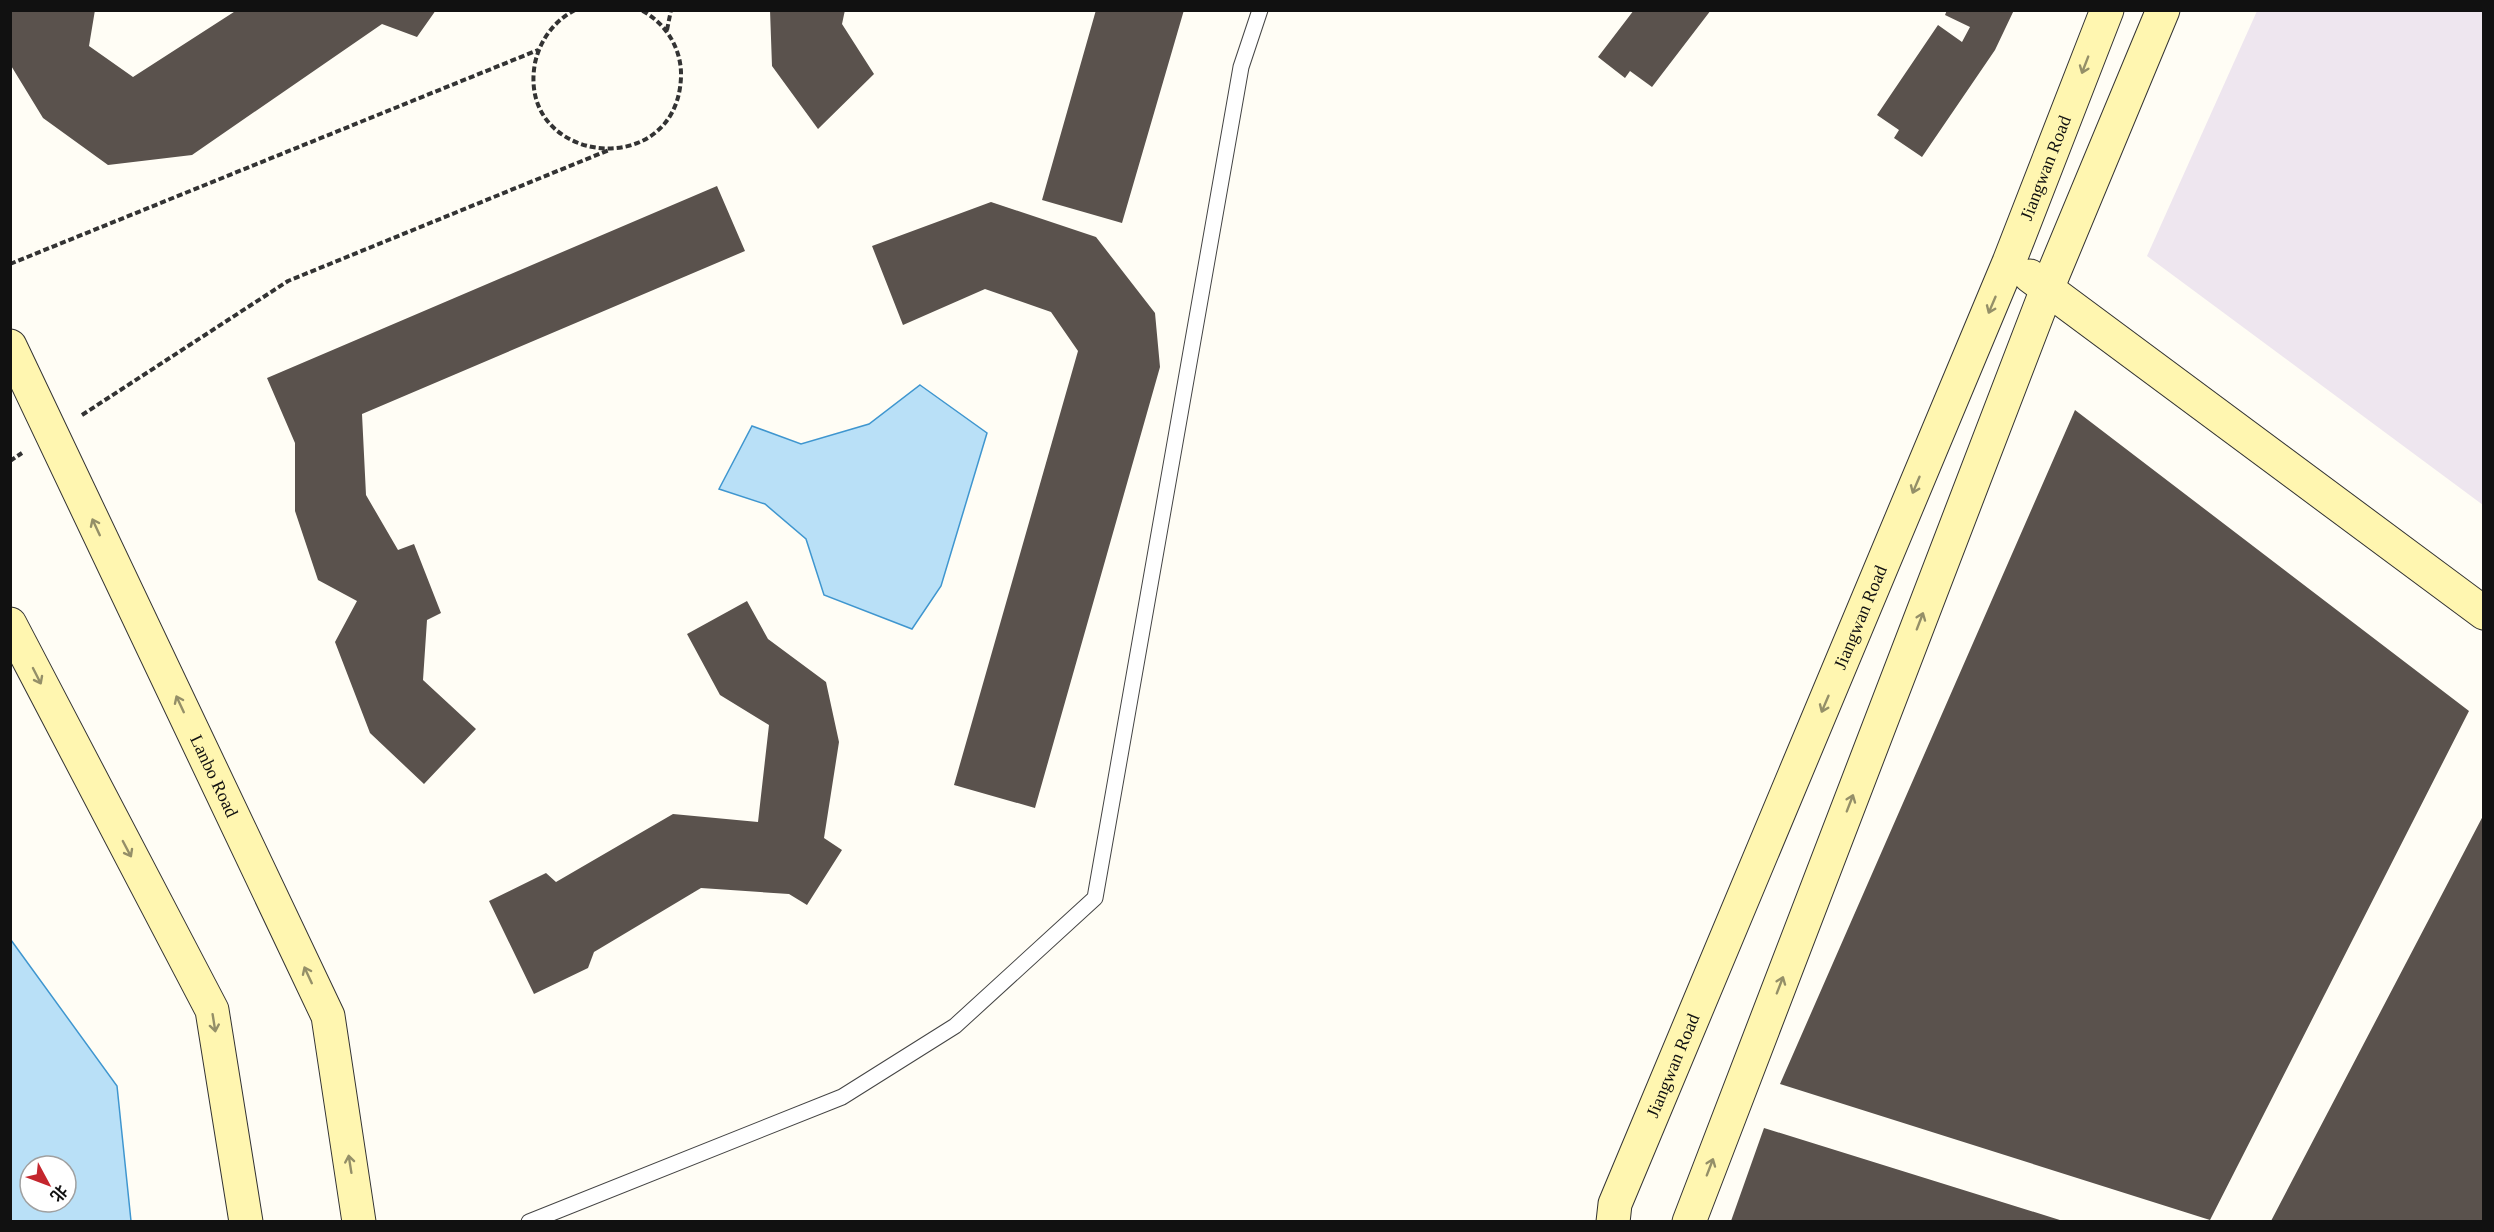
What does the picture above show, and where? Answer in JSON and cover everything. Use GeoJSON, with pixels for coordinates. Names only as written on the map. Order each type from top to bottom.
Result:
{"type":"FeatureCollection","features":[{"type":"Feature","properties":{"kind":"street","name":"Jiangwan Road"},"geometry":{"type":"LineString","coordinates":[[1613,1221],[1619,1193],[2009,262],[2107,10]]}},
{"type":"Feature","properties":{"kind":"street"},"geometry":{"type":"LineString","coordinates":[[1689,1221],[2047,289],[2163,10]]}},
{"type":"Feature","properties":{"kind":"street"},"geometry":{"type":"LineString","coordinates":[[2009,262],[2484,613]]}},
{"type":"Feature","properties":{"kind":"street","name":"Lanbo Road"},"geometry":{"type":"LineString","coordinates":[[10,346],[328,1016],[359,1221]]}},
{"type":"Feature","properties":{"kind":"street"},"geometry":{"type":"LineString","coordinates":[[10,624],[212,1010],[246,1221]]}},
{"type":"Feature","properties":{"kind":"lane"},"geometry":{"type":"LineString","coordinates":[[529,1221],[842,1097],[955,1026],[1095,898],[1241,66],[1260,10]]}},
{"type":"Feature","properties":{"kind":"path"},"geometry":{"type":"LineString","coordinates":[[575,10],[549,30],[538,50],[533,74],[536,98],[547,119],[564,136],[585,147],[609,150]]}},
{"type":"Feature","properties":{"kind":"path"},"geometry":{"type":"LineString","coordinates":[[10,461],[288,281],[609,150],[629,147],[648,138],[663,125],[674,108],[681,88],[682,68],[676,48],[666,31],[651,15],[641,10]]}},
{"type":"Feature","properties":{"kind":"path"},"geometry":{"type":"LineString","coordinates":[[666,31],[671,10]]}},
{"type":"Feature","properties":{"kind":"path"},"geometry":{"type":"LineString","coordinates":[[10,264],[538,50]]}},
{"type":"Feature","properties":{"kind":"shaded area"},"geometry":{"type":"Polygon","coordinates":[[[2257,11],[2483,11],[2483,505],[2147,256],[2257,11]]]}},
{"type":"Feature","properties":{"kind":"water"},"geometry":{"type":"Polygon","coordinates":[[[920,385],[987,433],[941,586],[912,629],[824,595],[806,539],[765,504],[719,489],[752,426],[801,444],[869,424],[920,385]]]}},
{"type":"Feature","properties":{"kind":"water"},"geometry":{"type":"Polygon","coordinates":[[[11,940],[117,1086],[131,1221],[11,1221],[11,940]]]}},
{"type":"Feature","properties":{"kind":"building"},"geometry":{"type":"Polygon","coordinates":[[[10,10],[95,10],[89,46],[133,77],[237,10],[436,10],[417,37],[382,24],[192,155],[108,165],[43,118],[10,64],[10,10]]]}},
{"type":"Feature","properties":{"kind":"building"},"geometry":{"type":"Polygon","coordinates":[[[770,10],[845,10],[842,24],[874,74],[818,129],[772,66],[770,10]]]}},
{"type":"Feature","properties":{"kind":"building"},"geometry":{"type":"Polygon","coordinates":[[[1096,10],[1184,10],[1122,223],[1042,200],[1096,10]]]}},
{"type":"Feature","properties":{"kind":"building"},"geometry":{"type":"Polygon","coordinates":[[[1634,10],[1711,10],[1652,87],[1630,71],[1625,78],[1598,57],[1634,10]]]}},
{"type":"Feature","properties":{"kind":"building"},"geometry":{"type":"Polygon","coordinates":[[[1947,10],[2014,10],[1995,50],[1922,157],[1894,138],[1899,130],[1877,115],[1938,25],[1962,42],[1970,27],[1945,15],[1947,10]]]}},
{"type":"Feature","properties":{"kind":"building"},"geometry":{"type":"Polygon","coordinates":[[[717,186],[745,251],[362,414],[366,495],[398,550],[414,544],[441,613],[427,620],[423,680],[476,729],[424,784],[370,733],[335,642],[357,601],[318,580],[295,511],[295,443],[267,378],[717,186]]]}},
{"type":"Feature","properties":{"kind":"building"},"geometry":{"type":"Polygon","coordinates":[[[991,202],[1096,237],[1155,313],[1160,367],[1035,808],[954,785],[1078,351],[1051,312],[985,289],[903,325],[872,246],[991,202]]]}},
{"type":"Feature","properties":{"kind":"building"},"geometry":{"type":"Polygon","coordinates":[[[2075,410],[2469,711],[2210,1220],[1780,1084],[2075,410]]]}},
{"type":"Feature","properties":{"kind":"building"},"geometry":{"type":"Polygon","coordinates":[[[747,601],[768,639],[826,682],[839,742],[824,838],[842,850],[807,905],[789,894],[701,888],[594,952],[588,968],[534,994],[489,901],[546,873],[556,882],[673,814],[758,822],[769,725],[720,695],[687,634],[747,601]]]}},
{"type":"Feature","properties":{"kind":"building"},"geometry":{"type":"Polygon","coordinates":[[[2484,814],[2484,1221],[2271,1221],[2484,814]]]}},
{"type":"Feature","properties":{"kind":"building"},"geometry":{"type":"Polygon","coordinates":[[[1764,1128],[2063,1221],[1731,1221],[1764,1128]]]}}]}
